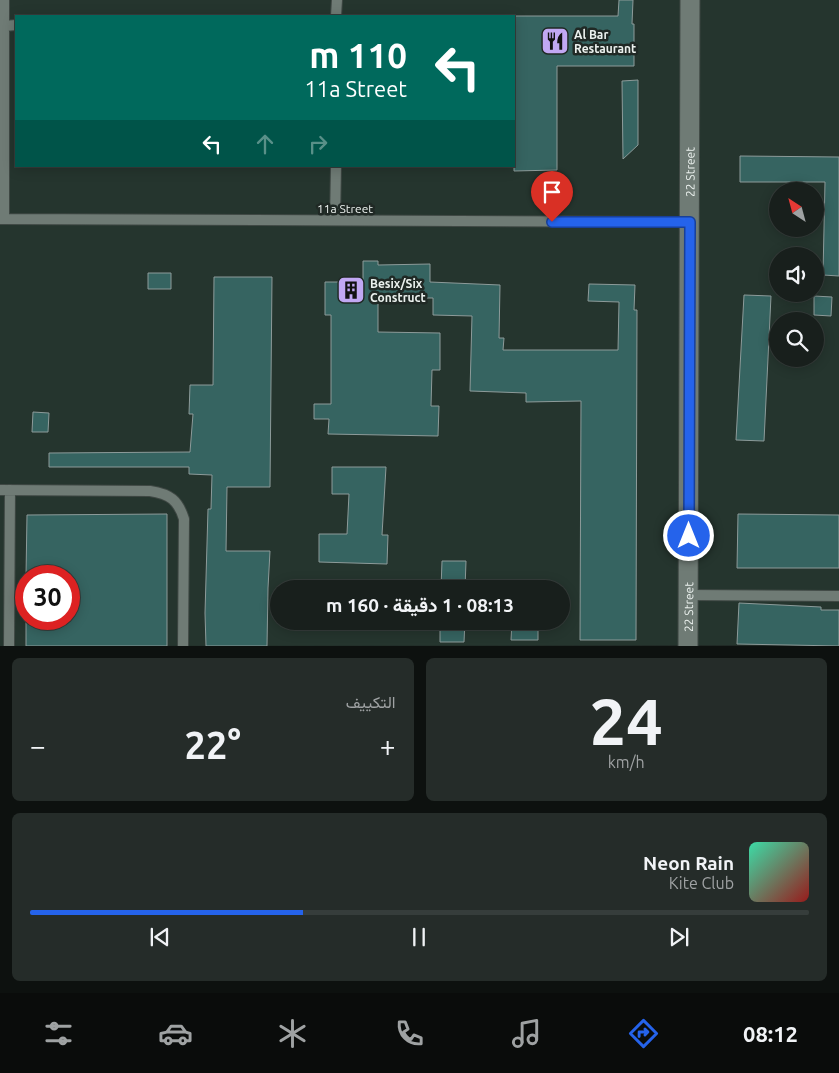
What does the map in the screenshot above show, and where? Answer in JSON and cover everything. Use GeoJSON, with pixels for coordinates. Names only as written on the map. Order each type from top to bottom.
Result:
{"type":"FeatureCollection","features":[{"type":"Feature","properties":{"kind":"street","name":"22 Street"},"geometry":{"type":"LineString","coordinates":[[688,646],[690,0]]}},
{"type":"Feature","properties":{"kind":"lane"},"geometry":{"type":"LineString","coordinates":[[2,219],[4,0]]}},
{"type":"Feature","properties":{"kind":"lane"},"geometry":{"type":"LineString","coordinates":[[336,0],[336,15]]}},
{"type":"Feature","properties":{"kind":"lane"},"geometry":{"type":"LineString","coordinates":[[4,26],[15,26]]}},
{"type":"Feature","properties":{"kind":"lane"},"geometry":{"type":"LineString","coordinates":[[335,220],[336,167]]}},
{"type":"Feature","properties":{"kind":"lane","name":"11a Street"},"geometry":{"type":"LineString","coordinates":[[2,219],[690,222]]}},
{"type":"Feature","properties":{"kind":"lane"},"geometry":{"type":"LineString","coordinates":[[9,646],[5,490],[150,491],[162,493],[172,498],[180,508],[184,519],[184,646]]}},
{"type":"Feature","properties":{"kind":"lane"},"geometry":{"type":"LineString","coordinates":[[688,595],[839,596]]}},
{"type":"Feature","properties":{"kind":"shaded area"},"geometry":{"type":"Polygon","coordinates":[[[0,0],[839,0],[839,645],[0,646],[0,0]]]}},
{"type":"Feature","properties":{"kind":"building"},"geometry":{"type":"Polygon","coordinates":[[[619,0],[633,0],[634,66],[557,66],[557,170],[514,171],[515,16],[618,16],[619,0]]]}},
{"type":"Feature","properties":{"kind":"building"},"geometry":{"type":"Polygon","coordinates":[[[638,80],[638,145],[623,159],[622,81],[638,80]]]}},
{"type":"Feature","properties":{"kind":"building"},"geometry":{"type":"Polygon","coordinates":[[[740,156],[839,157],[839,276],[824,275],[825,182],[740,182],[740,156]]]}},
{"type":"Feature","properties":{"kind":"building"},"geometry":{"type":"Polygon","coordinates":[[[363,261],[378,261],[378,265],[430,264],[430,282],[500,285],[499,338],[504,338],[503,350],[618,350],[619,302],[588,301],[589,284],[635,285],[634,310],[637,310],[636,640],[580,640],[581,401],[526,402],[526,393],[470,391],[472,316],[433,315],[433,298],[378,298],[378,332],[440,333],[440,370],[432,370],[431,406],[439,406],[438,436],[328,434],[329,419],[314,419],[314,404],[331,404],[331,315],[325,315],[325,282],[363,282],[363,261]]]}},
{"type":"Feature","properties":{"kind":"building"},"geometry":{"type":"Polygon","coordinates":[[[148,273],[171,273],[171,289],[148,289],[148,273]]]}},
{"type":"Feature","properties":{"kind":"building"},"geometry":{"type":"Polygon","coordinates":[[[214,277],[272,277],[270,487],[227,487],[226,551],[270,551],[267,646],[206,646],[208,509],[211,509],[212,475],[189,474],[189,467],[49,467],[49,453],[190,452],[193,414],[189,414],[190,385],[213,385],[214,277]]]}},
{"type":"Feature","properties":{"kind":"building"},"geometry":{"type":"Polygon","coordinates":[[[744,295],[769,296],[769,302],[771,302],[764,441],[736,440],[744,295]]]}},
{"type":"Feature","properties":{"kind":"building"},"geometry":{"type":"Polygon","coordinates":[[[824,297],[832,297],[831,316],[824,316],[824,312],[814,312],[814,302],[824,302],[824,297]]]}},
{"type":"Feature","properties":{"kind":"building"},"geometry":{"type":"Polygon","coordinates":[[[33,412],[49,413],[48,432],[32,432],[33,412]]]}},
{"type":"Feature","properties":{"kind":"building"},"geometry":{"type":"Polygon","coordinates":[[[332,467],[386,467],[382,535],[388,535],[387,564],[319,562],[319,534],[347,534],[349,494],[332,494],[332,467]]]}},
{"type":"Feature","properties":{"kind":"building"},"geometry":{"type":"Polygon","coordinates":[[[167,514],[167,646],[26,646],[26,630],[80,630],[80,565],[26,565],[27,515],[167,514]]]}},
{"type":"Feature","properties":{"kind":"building"},"geometry":{"type":"Polygon","coordinates":[[[738,514],[839,515],[839,568],[737,568],[738,514]]]}},
{"type":"Feature","properties":{"kind":"building"},"geometry":{"type":"Polygon","coordinates":[[[442,561],[466,561],[465,580],[441,580],[442,561]]]}},
{"type":"Feature","properties":{"kind":"building"},"geometry":{"type":"Polygon","coordinates":[[[739,603],[821,607],[821,610],[839,610],[839,646],[737,644],[739,603]]]}},
{"type":"Feature","properties":{"kind":"building"},"geometry":{"type":"Polygon","coordinates":[[[440,630],[465,630],[464,642],[440,642],[440,630]]]}},
{"type":"Feature","properties":{"kind":"building"},"geometry":{"type":"Polygon","coordinates":[[[512,630],[538,630],[538,640],[511,640],[512,630]]]}},
{"type":"Feature","properties":{"kind":"place","name":"Al Bar Restaurant"},"geometry":{"type":"Point","coordinates":[555,41]}},
{"type":"Feature","properties":{"kind":"place","name":"Besix/Six Construct"},"geometry":{"type":"Point","coordinates":[351,290]}},
{"type":"Feature","properties":{"kind":"route"},"geometry":{"type":"LineString","coordinates":[[552,222],[690,222],[689,536]]}}]}
